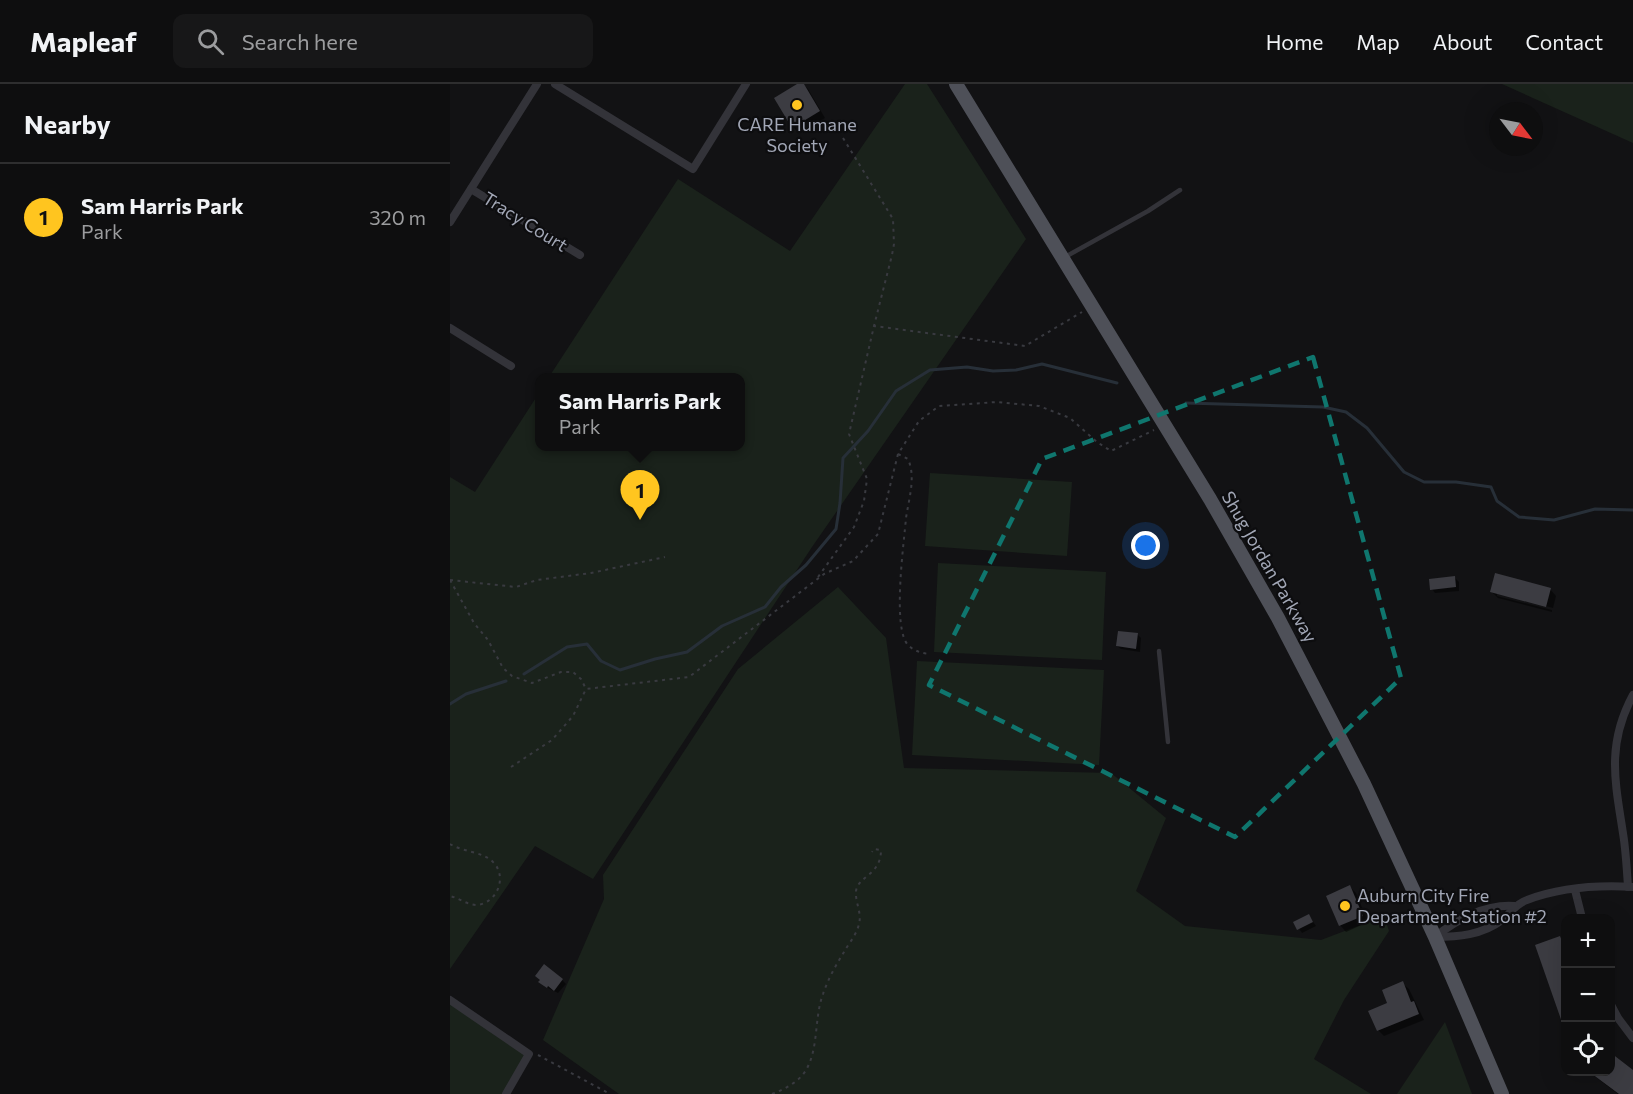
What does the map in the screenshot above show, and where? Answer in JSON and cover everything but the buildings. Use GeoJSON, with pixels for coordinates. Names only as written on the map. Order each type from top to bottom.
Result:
{"type":"FeatureCollection","features":[{"type":"Feature","properties":{"kind":"main road","name":"Shug Jordan Parkway"},"geometry":{"type":"LineString","coordinates":[[956,84],[1221,519],[1300,659],[1364,784],[1435,937],[1502,1094]]}},
{"type":"Feature","properties":{"kind":"street"},"geometry":{"type":"LineString","coordinates":[[450,222],[537,84]]}},
{"type":"Feature","properties":{"kind":"street"},"geometry":{"type":"LineString","coordinates":[[555,84],[693,169],[746,84]]}},
{"type":"Feature","properties":{"kind":"street","name":"Tracy Court"},"geometry":{"type":"LineString","coordinates":[[471,189],[580,255]]}},
{"type":"Feature","properties":{"kind":"street"},"geometry":{"type":"LineString","coordinates":[[450,328],[511,366]]}},
{"type":"Feature","properties":{"kind":"street"},"geometry":{"type":"LineString","coordinates":[[1435,937],[1472,934],[1502,921],[1514,906],[1525,900],[1548,894],[1631,887],[1617,803],[1614,752],[1620,725],[1633,694]]}},
{"type":"Feature","properties":{"kind":"street"},"geometry":{"type":"LineString","coordinates":[[1575,890],[1581,914]]}},
{"type":"Feature","properties":{"kind":"street"},"geometry":{"type":"LineString","coordinates":[[1435,937],[1458,920],[1497,906],[1514,906]]}},
{"type":"Feature","properties":{"kind":"street"},"geometry":{"type":"LineString","coordinates":[[450,1000],[529,1054],[506,1094]]}},
{"type":"Feature","properties":{"kind":"street"},"geometry":{"type":"LineString","coordinates":[[1615,1012],[1633,1038]]}},
{"type":"Feature","properties":{"kind":"lane"},"geometry":{"type":"LineString","coordinates":[[1063,258],[1148,211],[1180,190]]}},
{"type":"Feature","properties":{"kind":"lane"},"geometry":{"type":"LineString","coordinates":[[1159,651],[1168,742]]}},
{"type":"Feature","properties":{"kind":"path"},"geometry":{"type":"LineString","coordinates":[[817,579],[854,527],[864,501],[867,479],[849,435],[894,243],[892,219],[843,138]]}},
{"type":"Feature","properties":{"kind":"path"},"geometry":{"type":"LineString","coordinates":[[874,326],[1025,346],[1092,306]]}},
{"type":"Feature","properties":{"kind":"path"},"geometry":{"type":"LineString","coordinates":[[586,689],[689,677],[817,579],[853,561],[878,534],[898,454],[919,421],[939,406],[997,402],[1039,406],[1070,418],[1111,451],[1164,425]]}},
{"type":"Feature","properties":{"kind":"path"},"geometry":{"type":"LineString","coordinates":[[898,454],[908,459],[913,469],[906,519],[899,612],[902,635],[908,645],[917,652],[928,654]]}},
{"type":"Feature","properties":{"kind":"path"},"geometry":{"type":"LineString","coordinates":[[450,580],[516,587],[537,580],[591,573],[665,557]]}},
{"type":"Feature","properties":{"kind":"path"},"geometry":{"type":"LineString","coordinates":[[450,580],[503,668],[512,676],[532,683],[561,672],[573,672],[586,689]]}},
{"type":"Feature","properties":{"kind":"path"},"geometry":{"type":"LineString","coordinates":[[511,767],[552,740],[573,716],[586,689]]}},
{"type":"Feature","properties":{"kind":"path"},"geometry":{"type":"LineString","coordinates":[[450,844],[464,851],[487,857],[497,866],[501,878],[497,892],[485,903],[470,904],[450,896]]}},
{"type":"Feature","properties":{"kind":"path"},"geometry":{"type":"LineString","coordinates":[[772,1094],[794,1083],[805,1072],[810,1061],[822,996],[828,980],[859,923],[860,912],[856,890],[860,882],[874,872],[882,854],[878,848],[872,852]]}},
{"type":"Feature","properties":{"kind":"path"},"geometry":{"type":"LineString","coordinates":[[529,1054],[541,1056],[610,1094]]}},
{"type":"Feature","properties":{"kind":"highlighted area"},"geometry":{"type":"Polygon","coordinates":[[[1313,357],[1401,678],[1235,837],[929,685],[1042,459],[1313,357]]]}},
{"type":"Feature","properties":{"kind":"shaded area"},"geometry":{"type":"Polygon","coordinates":[[[905,84],[927,84],[1026,239],[812,547],[593,879],[535,846],[450,969],[450,477],[475,492],[535,399],[535,451],[745,451],[745,373],[552,373],[678,179],[790,251],[905,84]]]}},
{"type":"Feature","properties":{"kind":"shaded area"},"geometry":{"type":"Polygon","coordinates":[[[1502,84],[1633,84],[1633,143],[1543,102],[1502,84]]]}},
{"type":"Feature","properties":{"kind":"shaded area"},"geometry":{"type":"Polygon","coordinates":[[[930,473],[1072,482],[1067,556],[925,546],[930,473]]]}},
{"type":"Feature","properties":{"kind":"shaded area"},"geometry":{"type":"Polygon","coordinates":[[[938,563],[1106,572],[1102,660],[934,652],[938,563]]]}},
{"type":"Feature","properties":{"kind":"shaded area"},"geometry":{"type":"Polygon","coordinates":[[[838,587],[886,638],[904,768],[1111,773],[1166,818],[1136,891],[1185,926],[1321,940],[1384,916],[1389,931],[1344,1000],[1314,1059],[1371,1094],[619,1094],[543,1040],[604,899],[603,875],[738,669],[838,587]]]}},
{"type":"Feature","properties":{"kind":"shaded area"},"geometry":{"type":"Polygon","coordinates":[[[917,661],[1104,670],[1099,765],[912,755],[917,661]]]}},
{"type":"Feature","properties":{"kind":"shaded area"},"geometry":{"type":"Polygon","coordinates":[[[450,1000],[529,1054],[502,1094],[450,1094],[450,1000]]]}},
{"type":"Feature","properties":{"kind":"shaded area"},"geometry":{"type":"Polygon","coordinates":[[[1445,1022],[1472,1094],[1397,1094],[1445,1022]]]}},
{"type":"Feature","properties":{"kind":"waterway"},"geometry":{"type":"LineString","coordinates":[[524,674],[567,647],[587,644],[601,661],[620,670],[687,652],[722,626],[765,607],[781,587],[806,565],[836,529],[843,458],[868,431],[896,391],[930,370],[967,367],[993,371],[1016,370],[1042,364],[1117,383]]}},
{"type":"Feature","properties":{"kind":"waterway"},"geometry":{"type":"LineString","coordinates":[[1186,403],[1323,407],[1346,412],[1367,428],[1404,472],[1424,482],[1456,482],[1491,487],[1497,501],[1519,517],[1554,520],[1595,509],[1633,510]]}},
{"type":"Feature","properties":{"kind":"waterway"},"geometry":{"type":"LineString","coordinates":[[450,704],[466,694],[506,681]]}},
{"type":"Feature","properties":{"kind":"place","name":"CARE Humane Society"},"geometry":{"type":"Point","coordinates":[797,105]}},
{"type":"Feature","properties":{"kind":"place","name":"Sam Harris Park"},"geometry":{"type":"Point","coordinates":[640,520]}},
{"type":"Feature","properties":{"kind":"place","name":"Auburn City Fire Department Station #2"},"geometry":{"type":"Point","coordinates":[1345,906]}}]}
